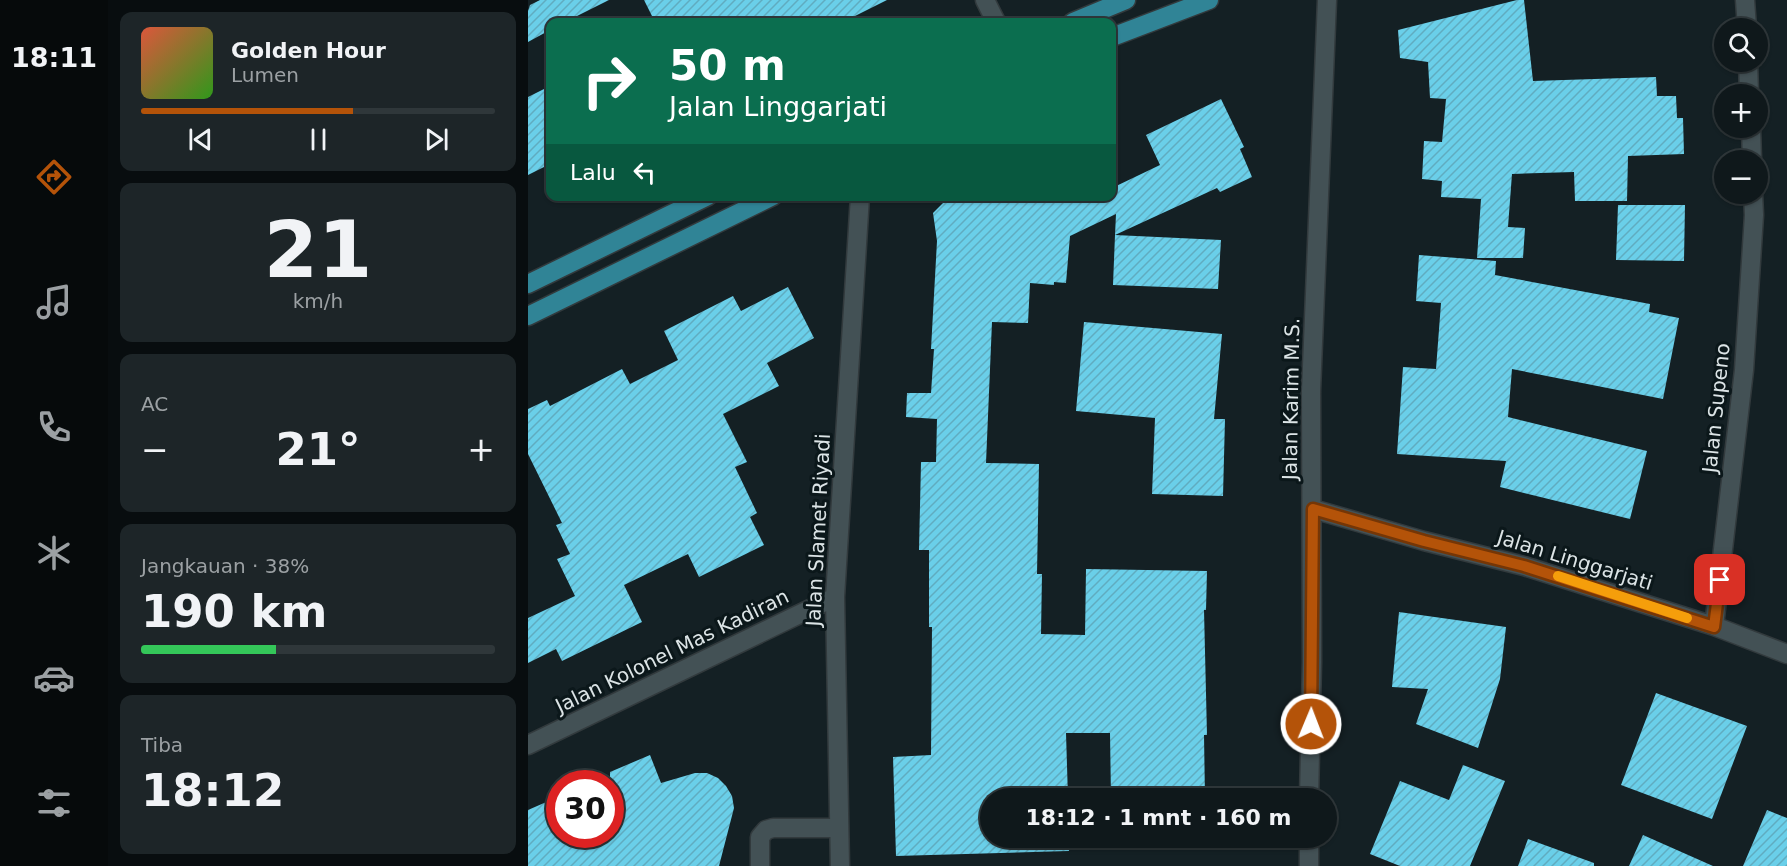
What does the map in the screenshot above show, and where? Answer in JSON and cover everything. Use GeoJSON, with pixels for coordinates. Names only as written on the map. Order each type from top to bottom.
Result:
{"type":"FeatureCollection","features":[{"type":"Feature","properties":{"kind":"main road"},"geometry":{"type":"LineString","coordinates":[[1083,18],[1126,0]]}},
{"type":"Feature","properties":{"kind":"main road"},"geometry":{"type":"LineString","coordinates":[[1116,35],[1209,0]]}},
{"type":"Feature","properties":{"kind":"main road"},"geometry":{"type":"LineString","coordinates":[[528,284],[698,201]]}},
{"type":"Feature","properties":{"kind":"main road"},"geometry":{"type":"LineString","coordinates":[[528,316],[763,201]]}},
{"type":"Feature","properties":{"kind":"street"},"geometry":{"type":"LineString","coordinates":[[985,0],[994,18]]}},
{"type":"Feature","properties":{"kind":"street","name":"Jalan Karim M.S."},"geometry":{"type":"LineString","coordinates":[[1309,788],[1313,509],[1311,391],[1328,0]]}},
{"type":"Feature","properties":{"kind":"street"},"geometry":{"type":"LineString","coordinates":[[1745,0],[1746,18]]}},
{"type":"Feature","properties":{"kind":"street","name":"Jalan Slamet Riyadi"},"geometry":{"type":"LineString","coordinates":[[840,866],[835,597],[860,201]]}},
{"type":"Feature","properties":{"kind":"street","name":"Jalan Supeno"},"geometry":{"type":"LineString","coordinates":[[1714,627],[1744,370],[1754,204]]}},
{"type":"Feature","properties":{"kind":"street","name":"Jalan Linggarjati"},"geometry":{"type":"LineString","coordinates":[[1313,509],[1424,541],[1524,566],[1714,627],[1787,654]]}},
{"type":"Feature","properties":{"kind":"street","name":"Jalan Kolonel Mas Kadiran"},"geometry":{"type":"LineString","coordinates":[[528,745],[835,597]]}},
{"type":"Feature","properties":{"kind":"street"},"geometry":{"type":"LineString","coordinates":[[760,866],[760,837],[766,830],[773,828],[838,828]]}},
{"type":"Feature","properties":{"kind":"street"},"geometry":{"type":"LineString","coordinates":[[1309,848],[1310,866]]}},
{"type":"Feature","properties":{"kind":"building"},"geometry":{"type":"Polygon","coordinates":[[[540,0],[609,0],[573,18],[546,18],[546,32],[528,42],[530,5],[540,0]]]}},
{"type":"Feature","properties":{"kind":"building"},"geometry":{"type":"Polygon","coordinates":[[[644,0],[887,0],[851,18],[653,18],[644,0]]]}},
{"type":"Feature","properties":{"kind":"building"},"geometry":{"type":"Polygon","coordinates":[[[1524,0],[1533,81],[1656,77],[1657,96],[1676,96],[1677,118],[1683,118],[1684,154],[1628,156],[1627,201],[1575,201],[1574,172],[1512,174],[1508,227],[1525,228],[1523,258],[1477,258],[1481,199],[1441,197],[1442,181],[1422,179],[1424,141],[1442,142],[1446,99],[1430,98],[1428,62],[1400,58],[1398,30],[1524,0]]]}},
{"type":"Feature","properties":{"kind":"building"},"geometry":{"type":"Polygon","coordinates":[[[546,88],[546,166],[528,175],[528,97],[546,88]]]}},
{"type":"Feature","properties":{"kind":"building"},"geometry":{"type":"Polygon","coordinates":[[[1221,99],[1244,147],[1240,149],[1252,177],[1220,192],[1217,188],[1115,235],[1116,214],[1070,236],[1066,283],[1054,282],[1054,285],[1030,283],[1028,323],[992,322],[986,463],[1039,464],[1037,574],[1042,574],[1041,634],[1085,635],[1086,569],[1207,571],[1206,610],[1204,610],[1207,735],[1204,735],[1205,788],[1111,788],[1110,733],[1066,733],[1068,788],[980,788],[980,848],[1069,848],[1069,851],[896,856],[893,757],[931,755],[932,627],[929,627],[929,550],[919,550],[921,462],[936,462],[937,419],[906,417],[907,393],[931,393],[937,241],[933,213],[945,201],[1116,201],[1116,186],[1160,165],[1146,135],[1221,99]]]}},
{"type":"Feature","properties":{"kind":"building"},"geometry":{"type":"Polygon","coordinates":[[[1618,205],[1685,205],[1684,261],[1616,260],[1618,205]]]}},
{"type":"Feature","properties":{"kind":"building"},"geometry":{"type":"Polygon","coordinates":[[[1115,235],[1221,240],[1218,289],[1113,285],[1115,235]]]}},
{"type":"Feature","properties":{"kind":"building"},"geometry":{"type":"Polygon","coordinates":[[[1419,255],[1496,261],[1495,275],[1650,304],[1649,312],[1679,318],[1663,399],[1512,369],[1508,417],[1647,451],[1630,519],[1500,487],[1506,461],[1397,454],[1403,367],[1436,369],[1441,303],[1416,301],[1419,255]]]}},
{"type":"Feature","properties":{"kind":"building"},"geometry":{"type":"Polygon","coordinates":[[[788,287],[814,338],[767,363],[779,386],[723,414],[747,462],[735,467],[757,513],[750,517],[764,545],[699,577],[688,554],[624,585],[642,622],[562,661],[556,649],[528,663],[528,618],[575,596],[557,559],[570,554],[556,525],[562,523],[528,454],[528,409],[547,400],[550,406],[622,369],[630,384],[678,360],[664,331],[733,296],[741,311],[788,287]]]}},
{"type":"Feature","properties":{"kind":"building"},"geometry":{"type":"Polygon","coordinates":[[[1084,322],[1222,334],[1214,419],[1225,419],[1223,496],[1152,494],[1155,418],[1076,411],[1084,322]]]}},
{"type":"Feature","properties":{"kind":"building"},"geometry":{"type":"Polygon","coordinates":[[[1399,612],[1506,627],[1500,679],[1478,748],[1416,724],[1428,689],[1392,687],[1399,612]]]}},
{"type":"Feature","properties":{"kind":"building"},"geometry":{"type":"Polygon","coordinates":[[[1656,693],[1747,726],[1712,819],[1621,785],[1656,693]]]}},
{"type":"Feature","properties":{"kind":"building"},"geometry":{"type":"Polygon","coordinates":[[[650,755],[661,783],[695,773],[707,773],[718,778],[732,796],[734,808],[719,866],[528,866],[528,810],[546,802],[546,848],[624,848],[624,770],[615,770],[650,755]]]}},
{"type":"Feature","properties":{"kind":"building"},"geometry":{"type":"Polygon","coordinates":[[[1463,765],[1505,781],[1470,866],[1400,866],[1370,854],[1400,781],[1449,800],[1463,765]]]}},
{"type":"Feature","properties":{"kind":"building"},"geometry":{"type":"Polygon","coordinates":[[[1767,810],[1787,818],[1787,866],[1743,866],[1767,810]]]}},
{"type":"Feature","properties":{"kind":"building"},"geometry":{"type":"Polygon","coordinates":[[[1643,835],[1713,866],[1629,866],[1643,835]]]}},
{"type":"Feature","properties":{"kind":"building"},"geometry":{"type":"Polygon","coordinates":[[[1528,839],[1594,863],[1594,866],[1518,866],[1528,839]]]}},
{"type":"Feature","properties":{"kind":"slow traffic"},"geometry":{"type":"LineString","coordinates":[[1558,576],[1687,618]]}},
{"type":"Feature","properties":{"kind":"route"},"geometry":{"type":"LineString","coordinates":[[1311,724],[1313,509],[1424,541],[1524,566],[1714,627],[1720,580]]}}]}
